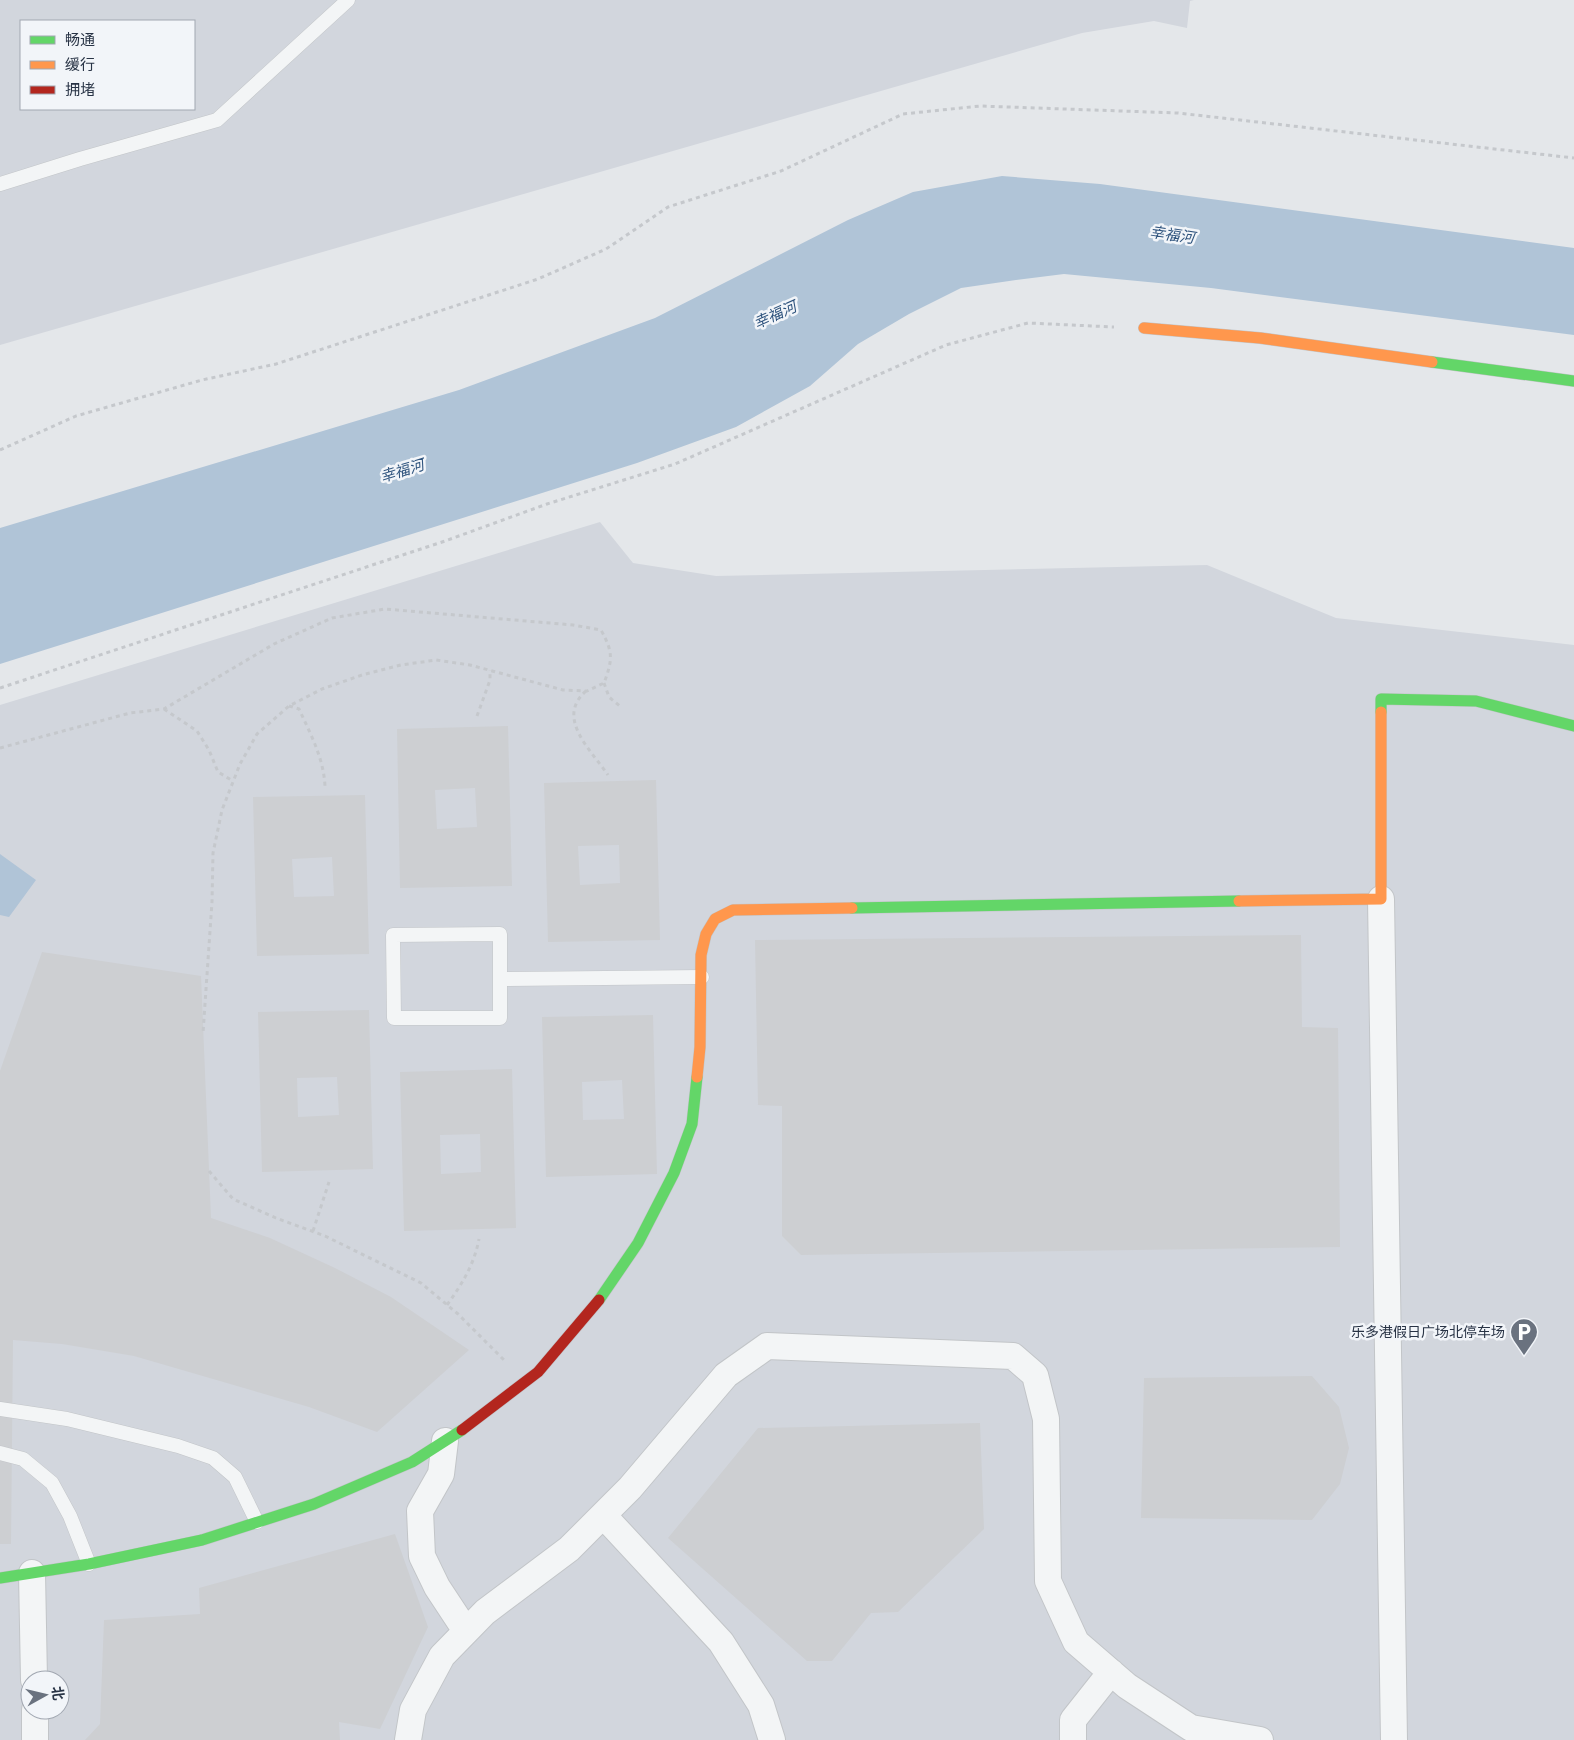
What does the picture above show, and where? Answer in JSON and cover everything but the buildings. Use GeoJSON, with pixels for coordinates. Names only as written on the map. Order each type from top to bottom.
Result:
{"type":"FeatureCollection","features":[{"type":"Feature","properties":{"kind":"street"},"geometry":{"type":"LineString","coordinates":[[1144,328],[1260,338],[1574,381]]}},
{"type":"Feature","properties":{"kind":"street"},"geometry":{"type":"LineString","coordinates":[[1394,1740],[1381,899],[1381,699],[1476,701],[1574,726]]}},
{"type":"Feature","properties":{"kind":"street"},"geometry":{"type":"LineString","coordinates":[[0,1578],[89,1564],[202,1540],[314,1504],[412,1462],[480,1419],[538,1372],[601,1298],[638,1243],[674,1173],[692,1124],[700,1046],[701,955],[706,934],[715,919],[733,910],[1381,899]]}},
{"type":"Feature","properties":{"kind":"street"},"geometry":{"type":"LineString","coordinates":[[408,1740],[413,1710],[442,1656],[485,1612],[569,1549],[630,1488],[726,1375],[767,1346],[1013,1356],[1035,1375],[1046,1419],[1048,1581],[1076,1642],[1127,1686],[1191,1728],[1260,1740]]}},
{"type":"Feature","properties":{"kind":"street"},"geometry":{"type":"LineString","coordinates":[[445,1441],[441,1474],[420,1511],[422,1556],[438,1587],[466,1630]]}},
{"type":"Feature","properties":{"kind":"street"},"geometry":{"type":"LineString","coordinates":[[603,1515],[721,1642],[761,1705],[772,1740]]}},
{"type":"Feature","properties":{"kind":"street"},"geometry":{"type":"LineString","coordinates":[[32,1573],[34,1670]]}},
{"type":"Feature","properties":{"kind":"street"},"geometry":{"type":"LineString","coordinates":[[1073,1740],[1074,1720],[1111,1672]]}},
{"type":"Feature","properties":{"kind":"street"},"geometry":{"type":"LineString","coordinates":[[34,1720],[35,1740]]}},
{"type":"Feature","properties":{"kind":"lane"},"geometry":{"type":"LineString","coordinates":[[0,184],[217,120],[348,0]]}},
{"type":"Feature","properties":{"kind":"lane"},"geometry":{"type":"LineString","coordinates":[[500,934],[500,979],[500,1018],[394,1018],[394,935],[500,934]]}},
{"type":"Feature","properties":{"kind":"lane"},"geometry":{"type":"LineString","coordinates":[[500,979],[702,976]]}},
{"type":"Feature","properties":{"kind":"lane"},"geometry":{"type":"LineString","coordinates":[[0,1409],[76,1422],[178,1446],[213,1458],[235,1478],[257,1522]]}},
{"type":"Feature","properties":{"kind":"lane"},"geometry":{"type":"LineString","coordinates":[[0,1453],[23,1458],[52,1483],[70,1516],[89,1564]]}},
{"type":"Feature","properties":{"kind":"path"},"geometry":{"type":"LineString","coordinates":[[0,450],[76,416],[202,380],[276,364],[538,279],[606,249],[668,207],[781,171],[904,114],[980,106],[1178,113],[1574,158]]}},
{"type":"Feature","properties":{"kind":"path"},"geometry":{"type":"LineString","coordinates":[[0,688],[446,541],[547,504],[675,464],[946,346],[1028,324],[1144,328]]}},
{"type":"Feature","properties":{"kind":"path"},"geometry":{"type":"LineString","coordinates":[[0,748],[130,713],[164,709],[274,644],[332,618],[385,609],[573,625],[600,630],[610,647],[611,664],[604,682],[609,697],[621,707]]}},
{"type":"Feature","properties":{"kind":"path"},"geometry":{"type":"LineString","coordinates":[[203,1033],[212,902],[213,853],[222,810],[240,764],[258,734],[289,706],[322,689],[362,674],[401,665],[436,660],[490,670],[563,690],[587,691]]}},
{"type":"Feature","properties":{"kind":"path"},"geometry":{"type":"LineString","coordinates":[[477,716],[490,680],[490,670]]}},
{"type":"Feature","properties":{"kind":"path"},"geometry":{"type":"LineString","coordinates":[[604,682],[587,691],[577,700],[574,707],[574,722],[581,737],[608,774]]}},
{"type":"Feature","properties":{"kind":"path"},"geometry":{"type":"LineString","coordinates":[[289,706],[300,709],[314,740],[324,775],[325,787]]}},
{"type":"Feature","properties":{"kind":"path"},"geometry":{"type":"LineString","coordinates":[[164,709],[197,730],[209,750],[218,772],[233,781]]}},
{"type":"Feature","properties":{"kind":"path"},"geometry":{"type":"LineString","coordinates":[[209,1171],[233,1199],[276,1218],[313,1231],[421,1284],[447,1305],[498,1353],[524,1383]]}},
{"type":"Feature","properties":{"kind":"path"},"geometry":{"type":"LineString","coordinates":[[313,1231],[328,1182]]}},
{"type":"Feature","properties":{"kind":"path"},"geometry":{"type":"LineString","coordinates":[[447,1305],[475,1259],[478,1239]]}},
{"type":"Feature","properties":{"kind":"shaded area"},"geometry":{"type":"Polygon","coordinates":[[[0,0],[1194,0],[1190,1],[1187,28],[1154,21],[1082,33],[0,345],[0,0]]]}},
{"type":"Feature","properties":{"kind":"shaded area"},"geometry":{"type":"Polygon","coordinates":[[[600,522],[633,563],[716,576],[1207,565],[1336,618],[1574,645],[1574,1740],[0,1740],[0,705],[600,522]]]}},
{"type":"Feature","properties":{"kind":"water","name":"幸福河"},"geometry":{"type":"Polygon","coordinates":[[[1002,176],[1100,184],[1574,248],[1574,335],[1211,288],[1064,274],[961,288],[909,314],[858,344],[810,386],[736,427],[637,463],[0,664],[0,528],[459,390],[655,318],[848,220],[913,192],[1002,176]]]}},
{"type":"Feature","properties":{"kind":"water"},"geometry":{"type":"Polygon","coordinates":[[[0,854],[36,880],[9,917],[0,915],[0,854]]]}},
{"type":"Feature","properties":{"kind":"traffic: fast"},"geometry":{"type":"LineString","coordinates":[[1432,362],[1574,381]]}},
{"type":"Feature","properties":{"kind":"traffic: fast"},"geometry":{"type":"LineString","coordinates":[[1381,712],[1381,699],[1476,701],[1574,726]]}},
{"type":"Feature","properties":{"kind":"traffic: fast"},"geometry":{"type":"LineString","coordinates":[[852,908],[1239,901]]}},
{"type":"Feature","properties":{"kind":"traffic: fast"},"geometry":{"type":"LineString","coordinates":[[599,1300],[638,1243],[674,1173],[692,1124],[697,1077]]}},
{"type":"Feature","properties":{"kind":"traffic: fast"},"geometry":{"type":"LineString","coordinates":[[0,1578],[89,1564],[202,1540],[314,1504],[412,1462],[462,1430]]}},
{"type":"Feature","properties":{"kind":"traffic: slow"},"geometry":{"type":"LineString","coordinates":[[1144,328],[1260,338],[1432,362]]}},
{"type":"Feature","properties":{"kind":"traffic: slow"},"geometry":{"type":"LineString","coordinates":[[1239,901],[1381,899],[1381,712]]}},
{"type":"Feature","properties":{"kind":"traffic: slow"},"geometry":{"type":"LineString","coordinates":[[697,1077],[700,1047],[701,955],[706,934],[715,919],[733,910],[852,908]]}},
{"type":"Feature","properties":{"kind":"traffic: jam"},"geometry":{"type":"LineString","coordinates":[[462,1430],[538,1372],[599,1300]]}},
{"type":"Feature","properties":{"kind":"place","name":"乐多港假日广场北停车场"},"geometry":{"type":"Point","coordinates":[1524,1356]}}]}
